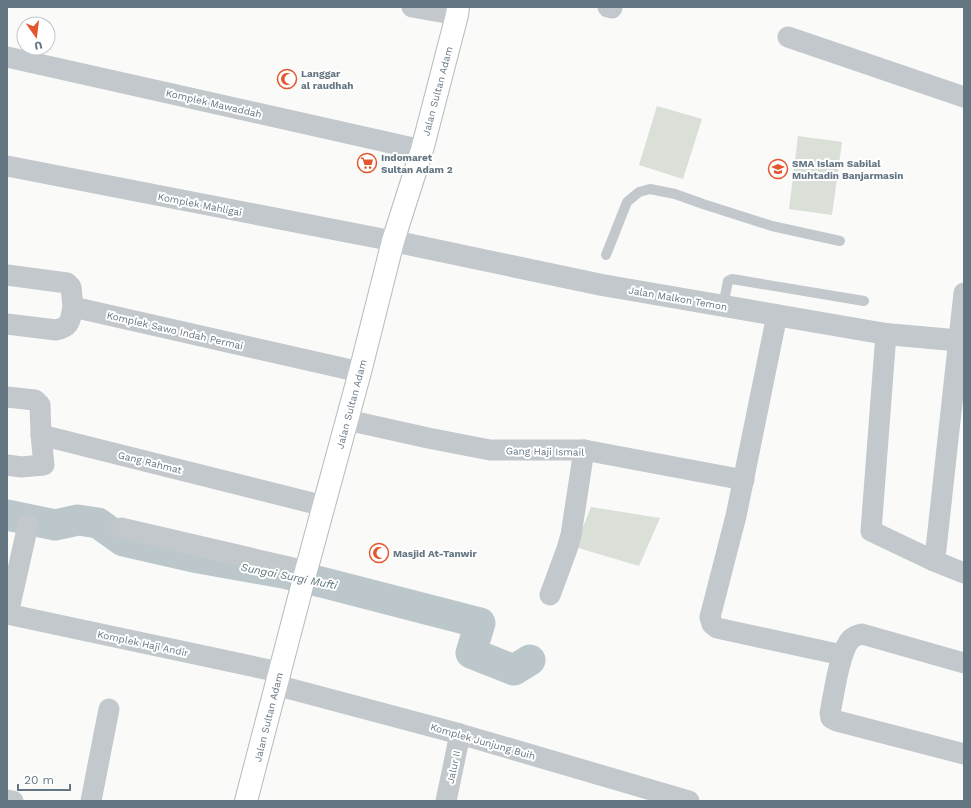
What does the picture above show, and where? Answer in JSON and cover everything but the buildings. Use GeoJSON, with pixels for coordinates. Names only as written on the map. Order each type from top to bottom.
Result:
{"type":"FeatureCollection","features":[{"type":"Feature","properties":{"kind":"main road","name":"Jalan Sultan Adam"},"geometry":{"type":"LineString","coordinates":[[246,801],[304,578],[360,372],[393,241],[422,150],[457,11]]}},
{"type":"Feature","properties":{"kind":"street"},"geometry":{"type":"LineString","coordinates":[[412,7],[457,11]]}},
{"type":"Feature","properties":{"kind":"street"},"geometry":{"type":"LineString","coordinates":[[788,37],[964,97]]}},
{"type":"Feature","properties":{"kind":"street","name":"Komplek Mawaddah"},"geometry":{"type":"LineString","coordinates":[[7,57],[422,150]]}},
{"type":"Feature","properties":{"kind":"street","name":"Komplek Mahligai"},"geometry":{"type":"LineString","coordinates":[[7,166],[393,241]]}},
{"type":"Feature","properties":{"kind":"street","name":"Jalan Malkon Temon"},"geometry":{"type":"LineString","coordinates":[[393,241],[603,279],[723,306],[886,334],[962,341]]}},
{"type":"Feature","properties":{"kind":"street"},"geometry":{"type":"LineString","coordinates":[[7,275],[67,284],[72,288],[73,307],[69,324],[56,330],[7,324]]}},
{"type":"Feature","properties":{"kind":"street"},"geometry":{"type":"LineString","coordinates":[[934,561],[962,341],[964,294]]}},
{"type":"Feature","properties":{"kind":"street","name":"Komplek Sawo Indah Permai"},"geometry":{"type":"LineString","coordinates":[[73,307],[360,372]]}},
{"type":"Feature","properties":{"kind":"street"},"geometry":{"type":"LineString","coordinates":[[777,315],[744,480],[710,617],[712,624],[717,628],[842,655]]}},
{"type":"Feature","properties":{"kind":"street"},"geometry":{"type":"LineString","coordinates":[[886,334],[871,531],[934,561],[964,573]]}},
{"type":"Feature","properties":{"kind":"street"},"geometry":{"type":"LineString","coordinates":[[7,397],[35,400],[40,405],[44,465],[28,467],[7,465]]}},
{"type":"Feature","properties":{"kind":"street","name":"Gang Haji Ismail"},"geometry":{"type":"LineString","coordinates":[[347,420],[490,450],[584,450],[744,480]]}},
{"type":"Feature","properties":{"kind":"street","name":"Gang Rahmat"},"geometry":{"type":"LineString","coordinates":[[42,435],[324,506]]}},
{"type":"Feature","properties":{"kind":"street"},"geometry":{"type":"LineString","coordinates":[[550,595],[571,535],[584,450]]}},
{"type":"Feature","properties":{"kind":"street"},"geometry":{"type":"LineString","coordinates":[[7,614],[28,525]]}},
{"type":"Feature","properties":{"kind":"street"},"geometry":{"type":"LineString","coordinates":[[121,528],[304,578]]}},
{"type":"Feature","properties":{"kind":"street","name":"Komplek Haji Andir"},"geometry":{"type":"LineString","coordinates":[[7,614],[278,679]]}},
{"type":"Feature","properties":{"kind":"street"},"geometry":{"type":"LineString","coordinates":[[964,663],[862,634],[854,636],[849,640],[842,655],[830,713],[831,718],[837,721],[964,754]]}},
{"type":"Feature","properties":{"kind":"street","name":"Komplek Junjung Buih"},"geometry":{"type":"LineString","coordinates":[[278,679],[689,801]]}},
{"type":"Feature","properties":{"kind":"street"},"geometry":{"type":"LineString","coordinates":[[91,801],[109,709]]}},
{"type":"Feature","properties":{"kind":"street","name":"Jalur II"},"geometry":{"type":"LineString","coordinates":[[446,801],[460,734]]}},
{"type":"Feature","properties":{"kind":"street"},"geometry":{"type":"LineString","coordinates":[[7,800],[13,801]]}},
{"type":"Feature","properties":{"kind":"lane"},"geometry":{"type":"LineString","coordinates":[[606,255],[627,202],[639,192],[650,189],[675,194],[772,226],[840,241]]}},
{"type":"Feature","properties":{"kind":"lane"},"geometry":{"type":"LineString","coordinates":[[723,306],[728,282],[732,279],[864,301]]}},
{"type":"Feature","properties":{"kind":"shaded area"},"geometry":{"type":"Polygon","coordinates":[[[657,106],[702,119],[683,179],[639,165],[657,106]]]}},
{"type":"Feature","properties":{"kind":"shaded area"},"geometry":{"type":"Polygon","coordinates":[[[798,136],[842,142],[832,215],[789,209],[798,136]]]}},
{"type":"Feature","properties":{"kind":"shaded area"},"geometry":{"type":"Polygon","coordinates":[[[591,507],[660,518],[639,566],[575,547],[591,507]]]}},
{"type":"Feature","properties":{"kind":"waterway","name":"Sungai Surgi Mufti"},"geometry":{"type":"LineString","coordinates":[[7,515],[55,525],[78,520],[98,523],[123,541],[193,557],[283,573],[480,623],[471,653],[514,670],[530,660]]}},
{"type":"Feature","properties":{"kind":"place","name":"Langgar al raudhah"},"geometry":{"type":"Point","coordinates":[287,79]}},
{"type":"Feature","properties":{"kind":"place","name":"Indomaret Sultan Adam 2"},"geometry":{"type":"Point","coordinates":[367,163]}},
{"type":"Feature","properties":{"kind":"place","name":"SMA Islam Sabilal Muhtadin Banjarmasin"},"geometry":{"type":"Point","coordinates":[778,169]}},
{"type":"Feature","properties":{"kind":"place","name":"Masjid At-Tanwir"},"geometry":{"type":"Point","coordinates":[379,553]}}]}
